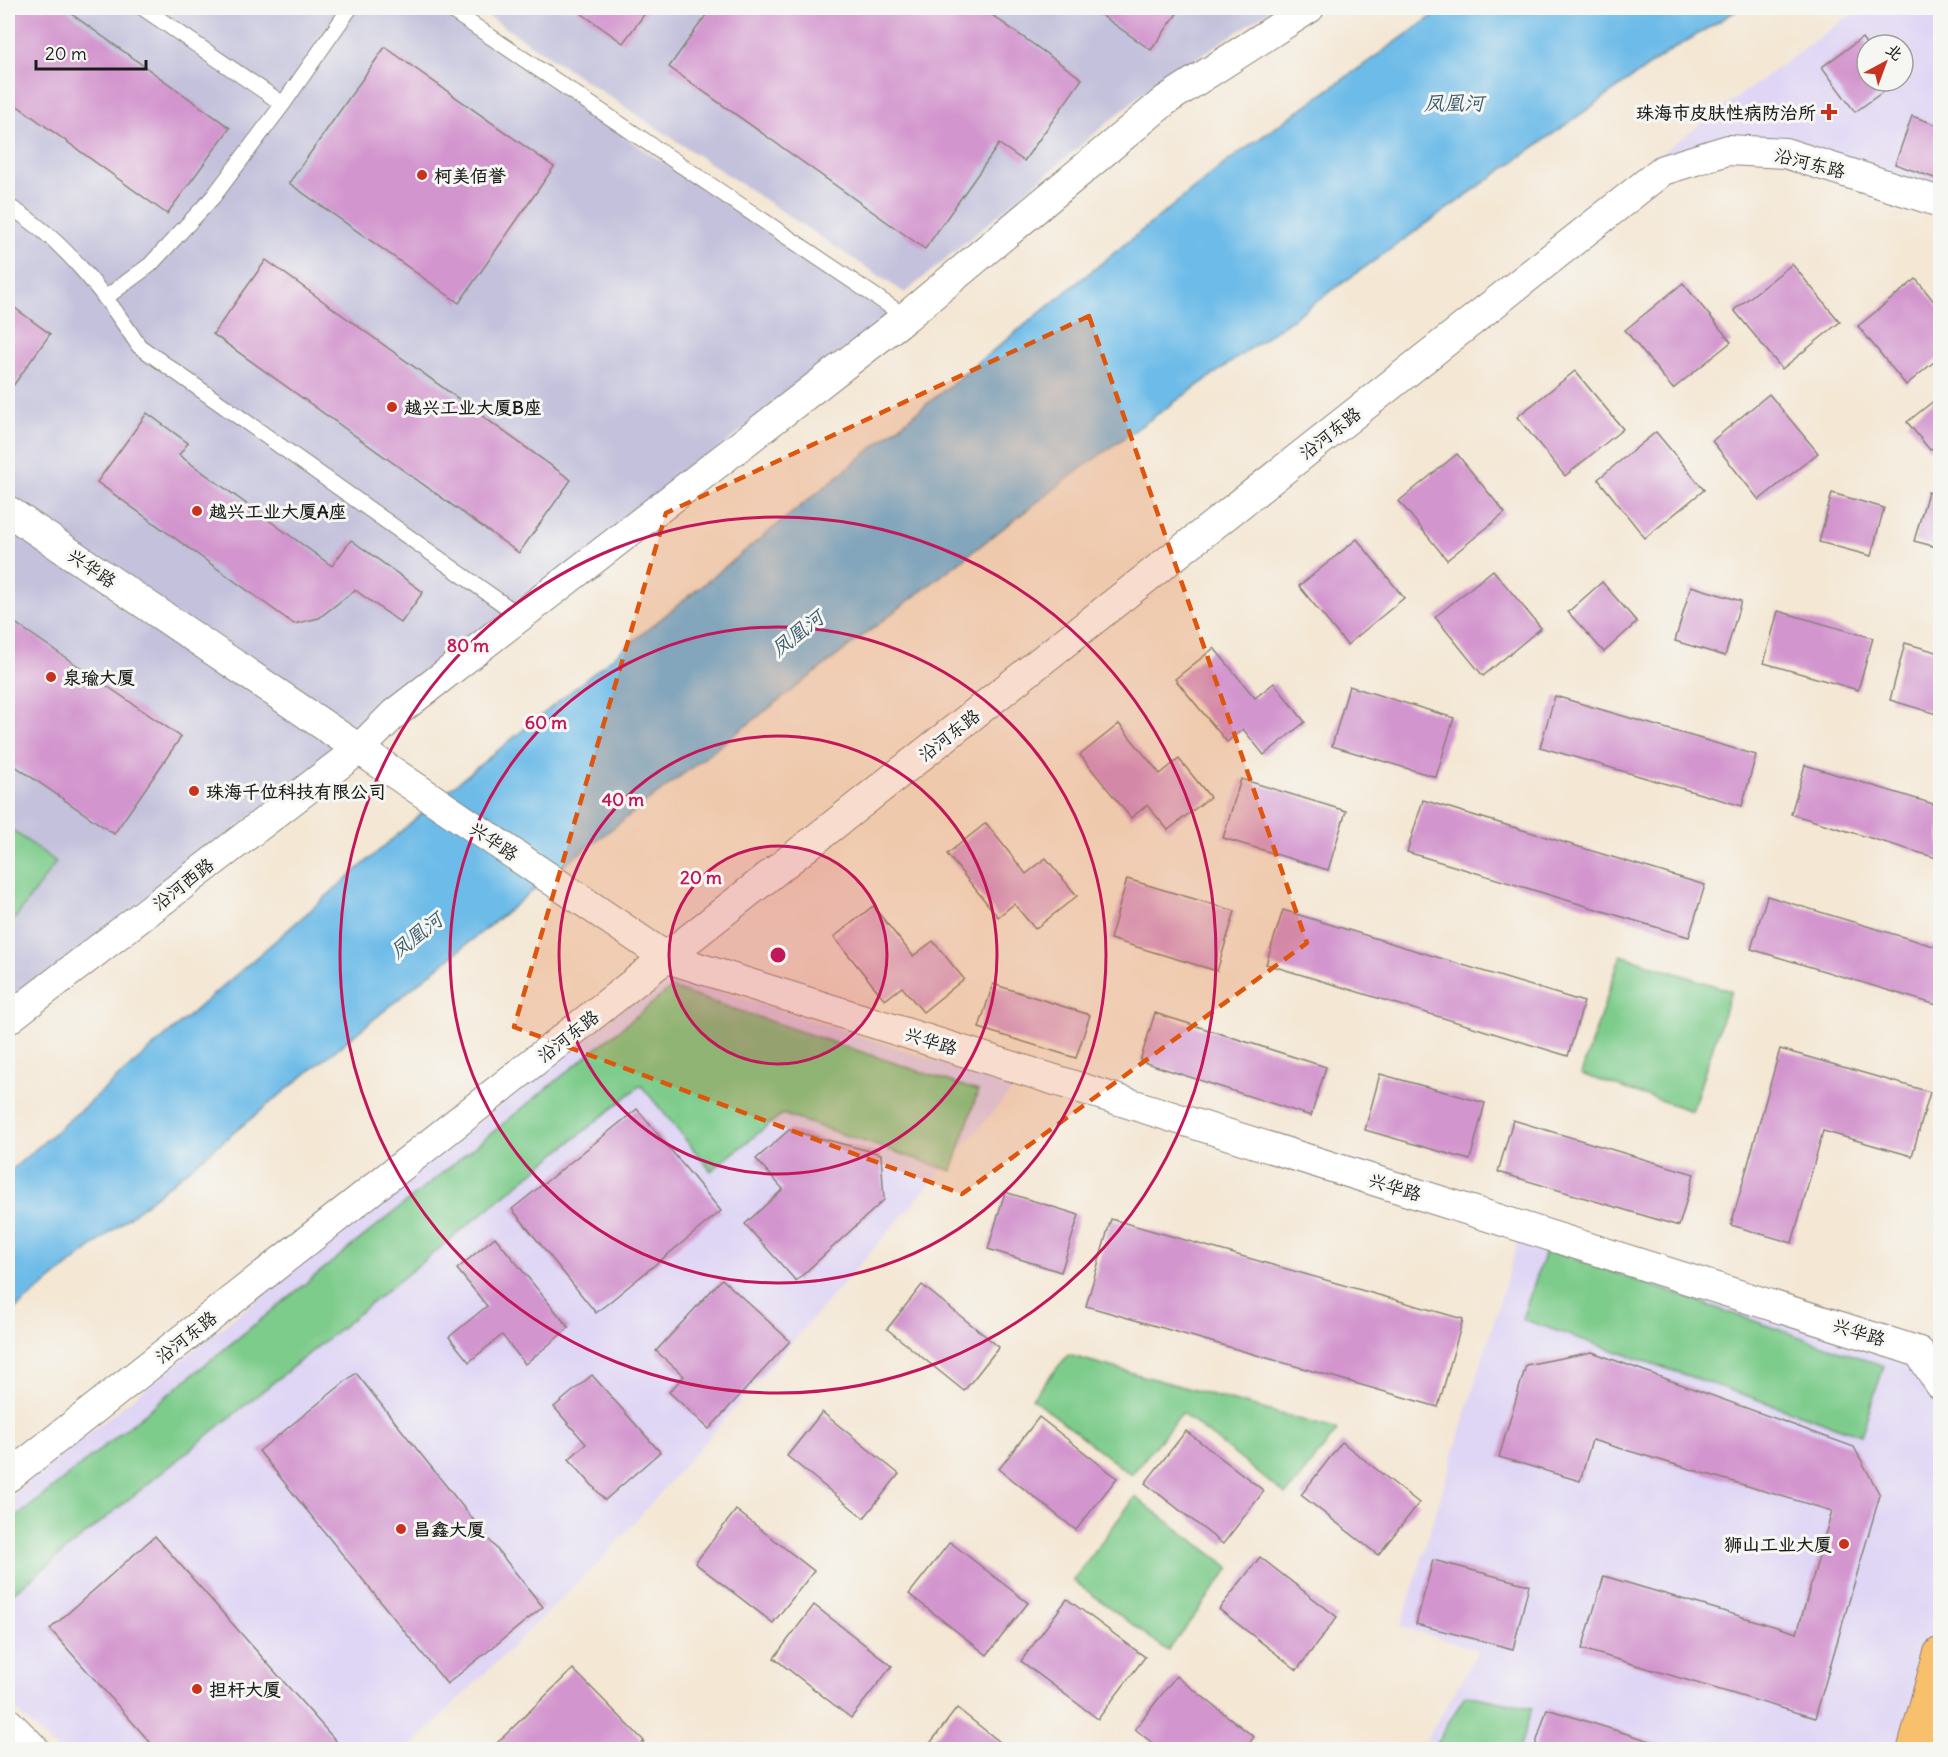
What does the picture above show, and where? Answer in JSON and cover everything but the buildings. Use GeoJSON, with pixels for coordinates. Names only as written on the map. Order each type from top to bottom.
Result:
{"type":"FeatureCollection","features":[{"type":"Feature","properties":{"kind":"main road"},"geometry":{"type":"LineString","coordinates":[[1914,1749],[1941,1654]]}},
{"type":"Feature","properties":{"kind":"street","name":"沿河西路"},"geometry":{"type":"LineString","coordinates":[[8,1019],[359,749],[394,714],[906,316],[1166,100],[1309,8]]}},
{"type":"Feature","properties":{"kind":"street","name":"沿河东路"},"geometry":{"type":"LineString","coordinates":[[8,1477],[1664,170],[1728,150],[1785,153],[1941,202]]}},
{"type":"Feature","properties":{"kind":"street","name":"兴华路"},"geometry":{"type":"LineString","coordinates":[[8,511],[667,958],[1930,1347],[1941,1384]]}},
{"type":"Feature","properties":{"kind":"street"},"geometry":{"type":"LineString","coordinates":[[8,1723],[35,1749]]}},
{"type":"Feature","properties":{"kind":"lane"},"geometry":{"type":"LineString","coordinates":[[143,8],[282,104]]}},
{"type":"Feature","properties":{"kind":"lane"},"geometry":{"type":"LineString","coordinates":[[105,298],[150,265],[213,197],[350,8]]}},
{"type":"Feature","properties":{"kind":"lane"},"geometry":{"type":"LineString","coordinates":[[448,8],[906,316]]}},
{"type":"Feature","properties":{"kind":"lane"},"geometry":{"type":"LineString","coordinates":[[8,206],[22,214],[61,248],[105,298],[139,346],[520,616]]}},
{"type":"Feature","properties":{"kind":"highlighted area"},"geometry":{"type":"Polygon","coordinates":[[[1089,316],[1307,943],[962,1194],[514,1027],[666,513],[1089,316]]]}},
{"type":"Feature","properties":{"kind":"shaded area"},"geometry":{"type":"Polygon","coordinates":[[[8,8],[434,8],[888,314],[509,616],[8,1005],[8,8]]]}},
{"type":"Feature","properties":{"kind":"shaded area"},"geometry":{"type":"Polygon","coordinates":[[[476,8],[1274,8],[1144,92],[905,293],[476,8]]]}},
{"type":"Feature","properties":{"kind":"shaded area","name":"珠海市皮肤性病防治所"},"geometry":{"type":"Polygon","coordinates":[[[1859,8],[1940,8],[1940,191],[1787,142],[1644,166],[1859,8]]]}},
{"type":"Feature","properties":{"kind":"shaded area"},"geometry":{"type":"Polygon","coordinates":[[[667,973],[1015,1087],[605,1556],[408,1749],[57,1749],[8,1703],[8,1498],[667,973]]]}},
{"type":"Feature","properties":{"kind":"shaded area"},"geometry":{"type":"Polygon","coordinates":[[[1522,1228],[1919,1352],[1940,1384],[1940,1651],[1913,1749],[1421,1749],[1479,1650],[1401,1627],[1522,1228]]]}},
{"type":"Feature","properties":{"kind":"green space"},"geometry":{"type":"Polygon","coordinates":[[[8,827],[56,862],[8,928],[8,827]]]}},
{"type":"Feature","properties":{"kind":"green space"},"geometry":{"type":"Polygon","coordinates":[[[1621,955],[1731,991],[1692,1111],[1581,1074],[1621,955]]]}},
{"type":"Feature","properties":{"kind":"green space"},"geometry":{"type":"Polygon","coordinates":[[[671,988],[978,1091],[952,1171],[782,1114],[711,1171],[641,1085],[8,1597],[8,1524],[671,988]]]}},
{"type":"Feature","properties":{"kind":"green space"},"geometry":{"type":"Polygon","coordinates":[[[1546,1249],[1884,1366],[1861,1435],[1522,1319],[1546,1249]]]}},
{"type":"Feature","properties":{"kind":"green space"},"geometry":{"type":"Polygon","coordinates":[[[1068,1355],[1338,1430],[1286,1495],[1182,1413],[1131,1475],[1032,1398],[1068,1355]]]}},
{"type":"Feature","properties":{"kind":"green space"},"geometry":{"type":"Polygon","coordinates":[[[1135,1497],[1230,1568],[1168,1651],[1073,1580],[1135,1497]]]}},
{"type":"Feature","properties":{"kind":"green space"},"geometry":{"type":"Polygon","coordinates":[[[1465,1695],[1532,1708],[1519,1749],[1433,1749],[1465,1695]]]}},
{"type":"Feature","properties":{"kind":"water","name":"凤凰河"},"geometry":{"type":"Polygon","coordinates":[[[1444,8],[1741,8],[1670,51],[1083,467],[562,867],[8,1315],[8,1173],[450,789],[1228,161],[1444,8]]]}},
{"type":"Feature","properties":{"kind":"place","name":"珠海市皮肤性病防治所"},"geometry":{"type":"Point","coordinates":[1829,112]}},
{"type":"Feature","properties":{"kind":"place","name":"柯美佰誉"},"geometry":{"type":"Point","coordinates":[422,175]}},
{"type":"Feature","properties":{"kind":"place","name":"越兴工业大厦B座"},"geometry":{"type":"Point","coordinates":[392,407]}},
{"type":"Feature","properties":{"kind":"place","name":"越兴工业大厦A座"},"geometry":{"type":"Point","coordinates":[197,511]}},
{"type":"Feature","properties":{"kind":"place","name":"泉瑜大厦"},"geometry":{"type":"Point","coordinates":[51,677]}},
{"type":"Feature","properties":{"kind":"place","name":"珠海千位科技有限公司"},"geometry":{"type":"Point","coordinates":[194,791]}},
{"type":"Feature","properties":{"kind":"place","name":"昌鑫大厦"},"geometry":{"type":"Point","coordinates":[401,1529]}},
{"type":"Feature","properties":{"kind":"place","name":"狮山工业大厦"},"geometry":{"type":"Point","coordinates":[1844,1544]}},
{"type":"Feature","properties":{"kind":"place","name":"担杆大厦"},"geometry":{"type":"Point","coordinates":[197,1689]}}]}
